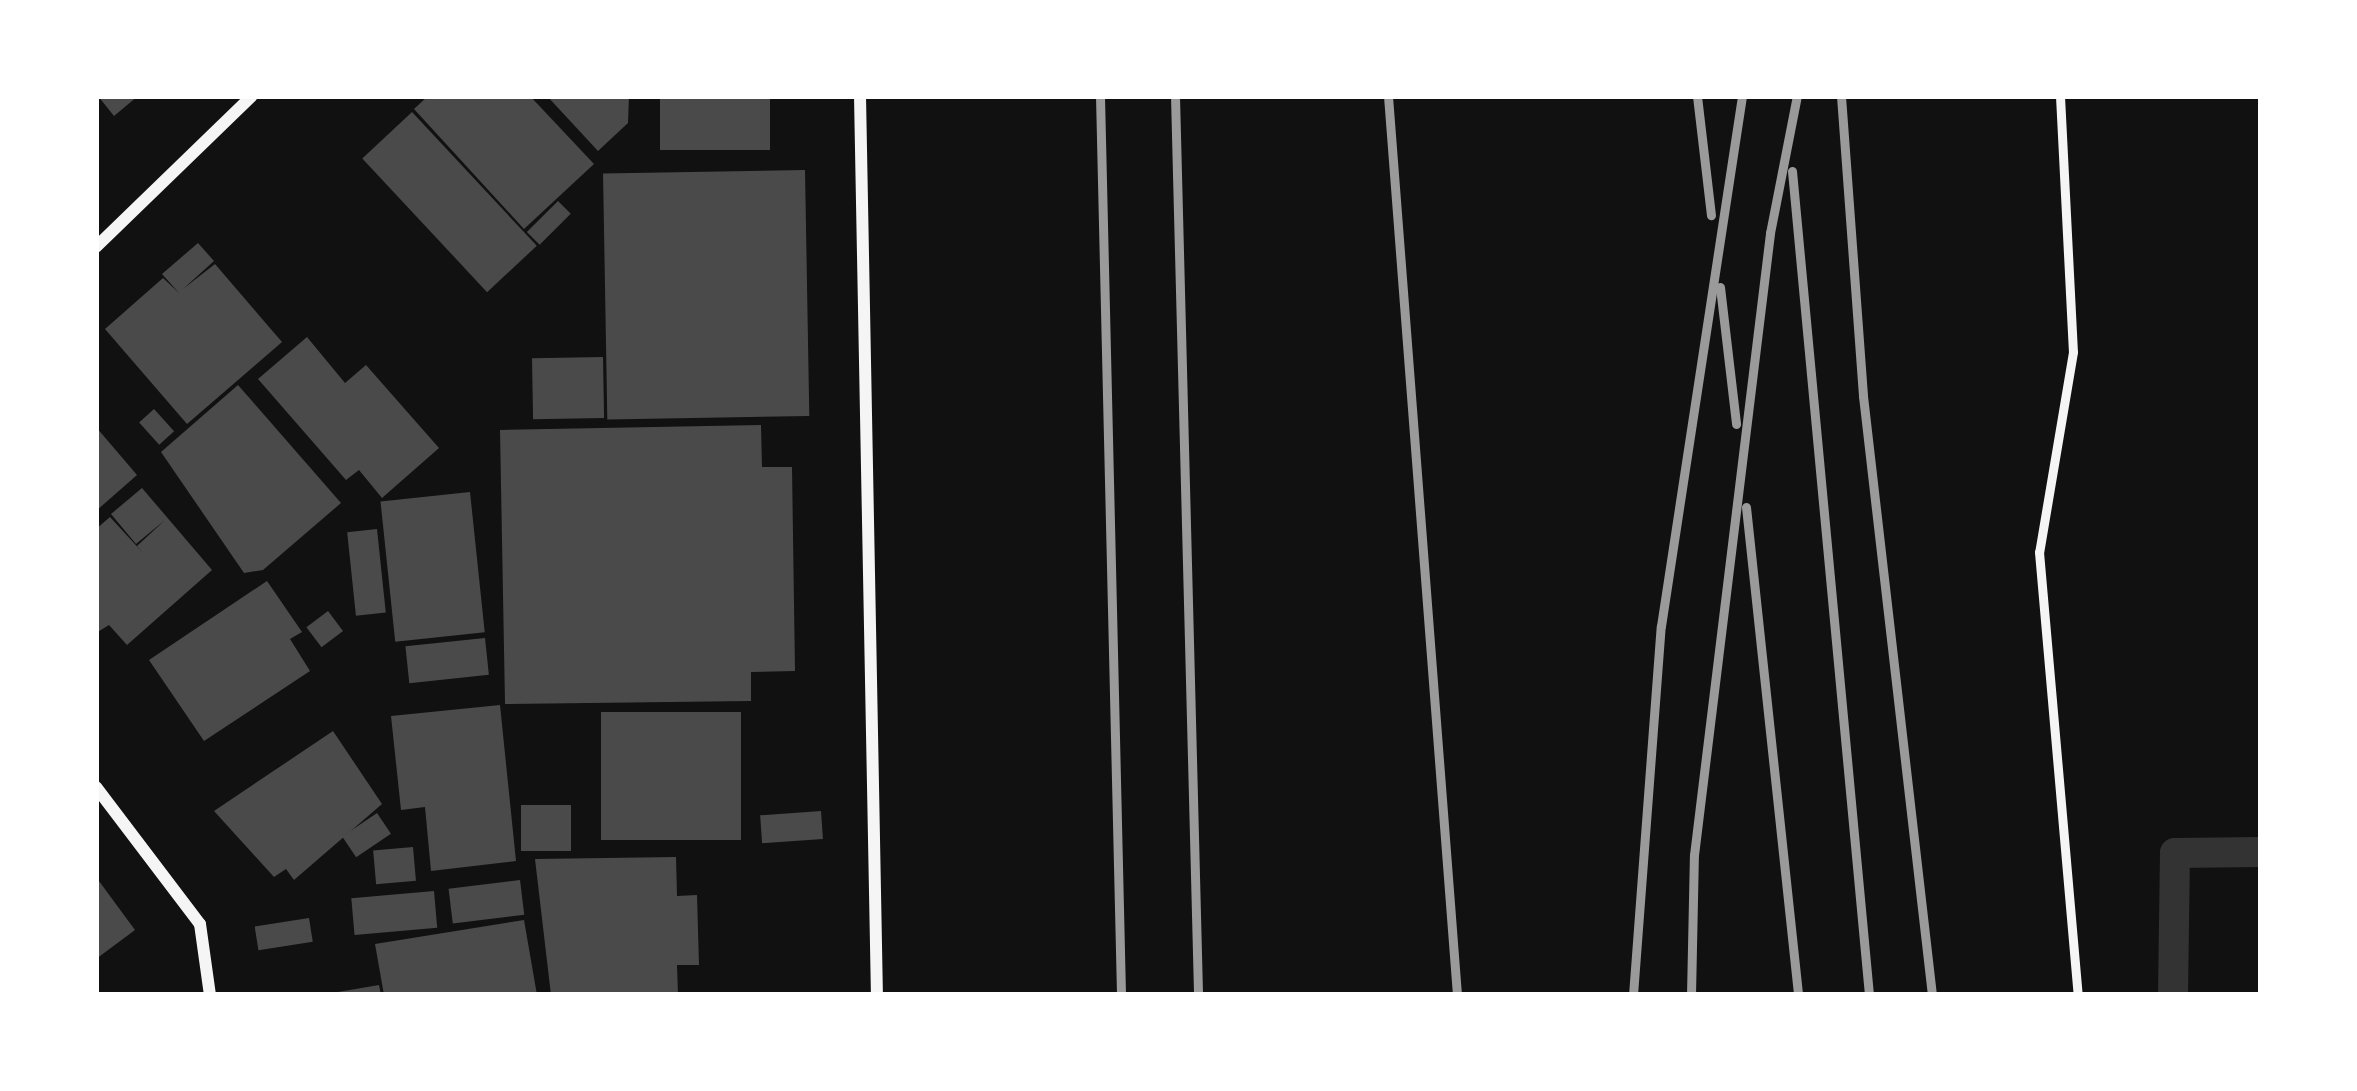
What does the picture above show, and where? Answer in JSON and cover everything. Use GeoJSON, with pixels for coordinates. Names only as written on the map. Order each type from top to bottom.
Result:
{"type":"FeatureCollection","features":[{"type":"Feature","properties":{"kind":"street"},"geometry":{"type":"LineString","coordinates":[[96,247],[252,96]]}},
{"type":"Feature","properties":{"kind":"street"},"geometry":{"type":"LineString","coordinates":[[860,96],[877,995]]}},
{"type":"Feature","properties":{"kind":"street"},"geometry":{"type":"LineString","coordinates":[[96,787],[200,924],[210,995]]}},
{"type":"Feature","properties":{"kind":"lane"},"geometry":{"type":"LineString","coordinates":[[2060,96],[2073,352],[2038,552],[2078,995]]}},
{"type":"Feature","properties":{"kind":"building"},"geometry":{"type":"Polygon","coordinates":[[[98,96],[138,96],[114,116],[98,96]]]}},
{"type":"Feature","properties":{"kind":"building"},"geometry":{"type":"Polygon","coordinates":[[[428,96],[530,96],[594,164],[524,229],[414,109],[428,96]]]}},
{"type":"Feature","properties":{"kind":"building"},"geometry":{"type":"Polygon","coordinates":[[[547,96],[629,96],[628,123],[598,151],[547,96]]]}},
{"type":"Feature","properties":{"kind":"building"},"geometry":{"type":"Polygon","coordinates":[[[660,96],[770,96],[770,150],[660,150],[660,96]]]}},
{"type":"Feature","properties":{"kind":"building"},"geometry":{"type":"Polygon","coordinates":[[[412,112],[537,246],[487,292],[362,158],[412,112]]]}},
{"type":"Feature","properties":{"kind":"building"},"geometry":{"type":"Polygon","coordinates":[[[805,170],[809,416],[607,419],[603,174],[805,170]]]}},
{"type":"Feature","properties":{"kind":"building"},"geometry":{"type":"Polygon","coordinates":[[[558,201],[571,214],[540,245],[527,232],[558,201]]]}},
{"type":"Feature","properties":{"kind":"building"},"geometry":{"type":"Polygon","coordinates":[[[198,243],[214,261],[183,289],[215,264],[282,342],[187,424],[105,329],[163,278],[179,293],[162,274],[198,243]]]}},
{"type":"Feature","properties":{"kind":"building"},"geometry":{"type":"Polygon","coordinates":[[[307,337],[345,383],[366,365],[439,448],[382,498],[359,470],[346,480],[258,379],[307,337]]]}},
{"type":"Feature","properties":{"kind":"building"},"geometry":{"type":"Polygon","coordinates":[[[603,357],[604,418],[533,419],[532,358],[603,357]]]}},
{"type":"Feature","properties":{"kind":"building"},"geometry":{"type":"Polygon","coordinates":[[[238,385],[341,503],[263,570],[244,573],[161,452],[238,385]]]}},
{"type":"Feature","properties":{"kind":"building"},"geometry":{"type":"Polygon","coordinates":[[[154,409],[174,431],[159,445],[139,422],[154,409]]]}},
{"type":"Feature","properties":{"kind":"building"},"geometry":{"type":"Polygon","coordinates":[[[761,425],[762,467],[792,467],[795,671],[751,672],[751,701],[505,704],[500,430],[761,425]]]}},
{"type":"Feature","properties":{"kind":"building"},"geometry":{"type":"Polygon","coordinates":[[[96,427],[137,475],[96,511],[96,427]]]}},
{"type":"Feature","properties":{"kind":"building"},"geometry":{"type":"Polygon","coordinates":[[[142,488],[212,570],[127,645],[109,625],[96,633],[96,529],[110,517],[144,554],[137,546],[165,520],[136,544],[111,514],[142,488]]]}},
{"type":"Feature","properties":{"kind":"building"},"geometry":{"type":"Polygon","coordinates":[[[470,492],[485,632],[395,642],[380,501],[470,492]]]}},
{"type":"Feature","properties":{"kind":"building"},"geometry":{"type":"Polygon","coordinates":[[[377,529],[386,613],[356,616],[347,532],[377,529]]]}},
{"type":"Feature","properties":{"kind":"building"},"geometry":{"type":"Polygon","coordinates":[[[267,581],[302,632],[290,639],[310,671],[204,741],[149,660],[267,581]]]}},
{"type":"Feature","properties":{"kind":"building"},"geometry":{"type":"Polygon","coordinates":[[[328,611],[343,631],[321,647],[306,627],[328,611]]]}},
{"type":"Feature","properties":{"kind":"building"},"geometry":{"type":"Polygon","coordinates":[[[485,638],[489,675],[409,683],[405,646],[485,638]]]}},
{"type":"Feature","properties":{"kind":"building"},"geometry":{"type":"Polygon","coordinates":[[[500,705],[516,861],[431,871],[425,807],[401,810],[391,716],[500,705]]]}},
{"type":"Feature","properties":{"kind":"building"},"geometry":{"type":"Polygon","coordinates":[[[601,712],[741,712],[741,840],[601,840],[601,712]]]}},
{"type":"Feature","properties":{"kind":"building"},"geometry":{"type":"Polygon","coordinates":[[[333,731],[382,804],[294,880],[286,869],[274,877],[214,811],[333,731]]]}},
{"type":"Feature","properties":{"kind":"building"},"geometry":{"type":"Polygon","coordinates":[[[521,805],[571,805],[571,851],[521,851],[521,805]]]}},
{"type":"Feature","properties":{"kind":"building"},"geometry":{"type":"Polygon","coordinates":[[[821,811],[823,839],[762,843],[760,815],[821,811]]]}},
{"type":"Feature","properties":{"kind":"building"},"geometry":{"type":"Polygon","coordinates":[[[377,813],[391,834],[356,857],[342,836],[377,813]]]}},
{"type":"Feature","properties":{"kind":"building"},"geometry":{"type":"Polygon","coordinates":[[[413,847],[416,881],[376,884],[373,850],[413,847]]]}},
{"type":"Feature","properties":{"kind":"building"},"geometry":{"type":"Polygon","coordinates":[[[676,857],[677,896],[697,895],[699,965],[677,965],[678,995],[551,995],[535,859],[676,857]]]}},
{"type":"Feature","properties":{"kind":"building"},"geometry":{"type":"Polygon","coordinates":[[[96,877],[135,930],[96,959],[96,877]]]}},
{"type":"Feature","properties":{"kind":"building"},"geometry":{"type":"Polygon","coordinates":[[[520,880],[524,915],[453,924],[449,889],[520,880]]]}},
{"type":"Feature","properties":{"kind":"building"},"geometry":{"type":"Polygon","coordinates":[[[434,891],[437,928],[355,935],[351,898],[434,891]]]}},
{"type":"Feature","properties":{"kind":"building"},"geometry":{"type":"Polygon","coordinates":[[[309,918],[313,942],[258,950],[255,927],[309,918]]]}},
{"type":"Feature","properties":{"kind":"building"},"geometry":{"type":"Polygon","coordinates":[[[524,920],[537,995],[384,995],[375,944],[524,920]]]}},
{"type":"Feature","properties":{"kind":"building"},"geometry":{"type":"Polygon","coordinates":[[[379,985],[381,995],[332,995],[332,993],[379,985]]]}},
{"type":"Feature","properties":{"kind":"waterway"},"geometry":{"type":"LineString","coordinates":[[2173,995],[2175,853],[2260,852]]}},
{"type":"Feature","properties":{"kind":"railway"},"geometry":{"type":"LineString","coordinates":[[1100,96],[1121,995]]}},
{"type":"Feature","properties":{"kind":"railway"},"geometry":{"type":"LineString","coordinates":[[1175,96],[1198,995]]}},
{"type":"Feature","properties":{"kind":"railway"},"geometry":{"type":"LineString","coordinates":[[1388,96],[1457,995]]}},
{"type":"Feature","properties":{"kind":"railway"},"geometry":{"type":"LineString","coordinates":[[1697,96],[1711,215]]}},
{"type":"Feature","properties":{"kind":"railway"},"geometry":{"type":"LineString","coordinates":[[1633,995],[1661,626],[1742,96]]}},
{"type":"Feature","properties":{"kind":"railway"},"geometry":{"type":"LineString","coordinates":[[1691,995],[1694,855],[1770,233],[1797,96]]}},
{"type":"Feature","properties":{"kind":"railway"},"geometry":{"type":"LineString","coordinates":[[1841,96],[1863,396],[1932,995]]}},
{"type":"Feature","properties":{"kind":"railway"},"geometry":{"type":"LineString","coordinates":[[1792,171],[1869,995]]}},
{"type":"Feature","properties":{"kind":"railway"},"geometry":{"type":"LineString","coordinates":[[1720,287],[1736,424]]}},
{"type":"Feature","properties":{"kind":"railway"},"geometry":{"type":"LineString","coordinates":[[1746,507],[1798,995]]}}]}
